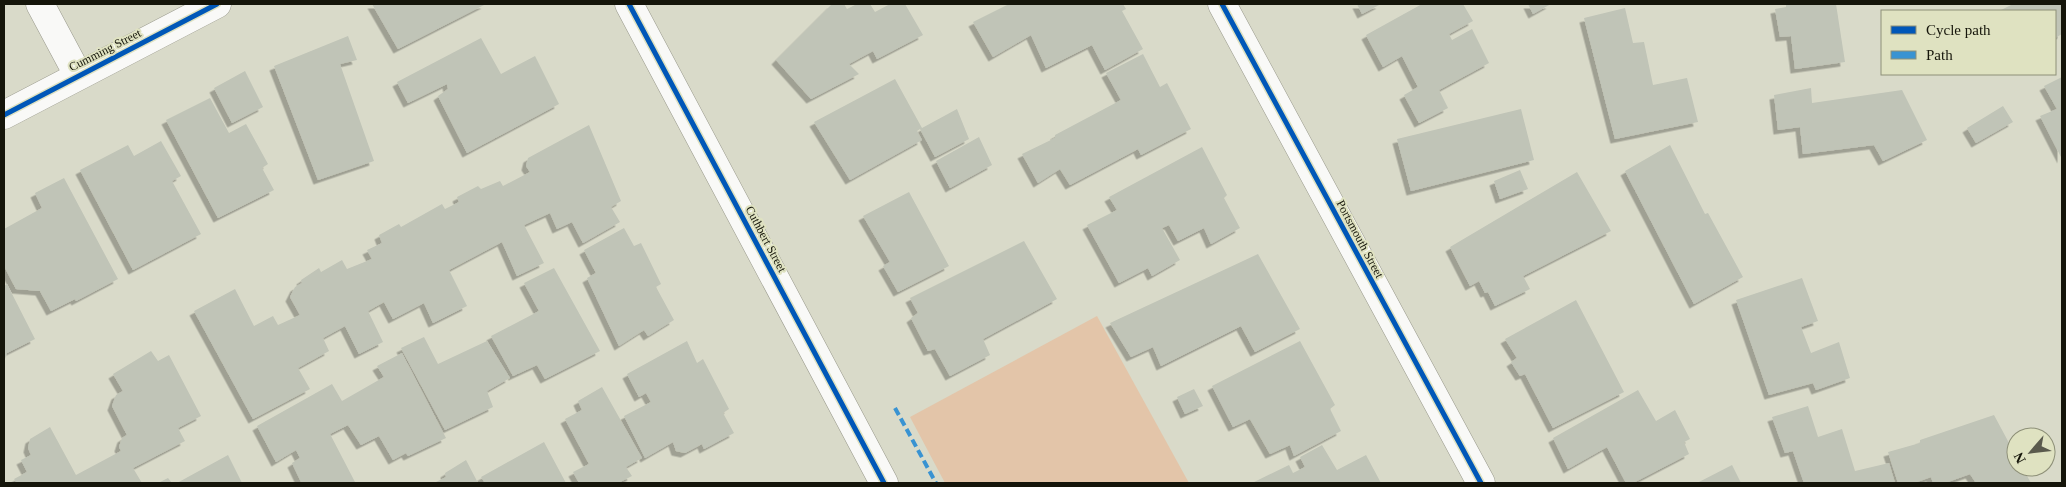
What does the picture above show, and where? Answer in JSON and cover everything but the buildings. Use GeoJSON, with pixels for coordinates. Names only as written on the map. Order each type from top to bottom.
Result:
{"type":"FeatureCollection","features":[{"type":"Feature","properties":{"kind":"street"},"geometry":{"type":"LineString","coordinates":[[40,4],[78,75]]}},
{"type":"Feature","properties":{"kind":"street","name":"Cumming Street"},"geometry":{"type":"LineString","coordinates":[[4,115],[216,4]]}},
{"type":"Feature","properties":{"kind":"street","name":"Cuthbert Street"},"geometry":{"type":"LineString","coordinates":[[629,4],[884,483]]}},
{"type":"Feature","properties":{"kind":"street","name":"Portsmouth Street"},"geometry":{"type":"LineString","coordinates":[[1222,4],[1480,483]]}},
{"type":"Feature","properties":{"kind":"shaded area"},"geometry":{"type":"Polygon","coordinates":[[[1097,316],[1189,483],[945,483],[910,417],[1097,316]]]}},
{"type":"Feature","properties":{"kind":"marked path"},"geometry":{"type":"LineString","coordinates":[[895,408],[936,483]]}},
{"type":"Feature","properties":{"kind":"cycle path"},"geometry":{"type":"LineString","coordinates":[[4,115],[217,4]]}},
{"type":"Feature","properties":{"kind":"cycle path"},"geometry":{"type":"LineString","coordinates":[[629,4],[884,483]]}},
{"type":"Feature","properties":{"kind":"cycle path"},"geometry":{"type":"LineString","coordinates":[[1222,4],[1481,483]]}}]}
